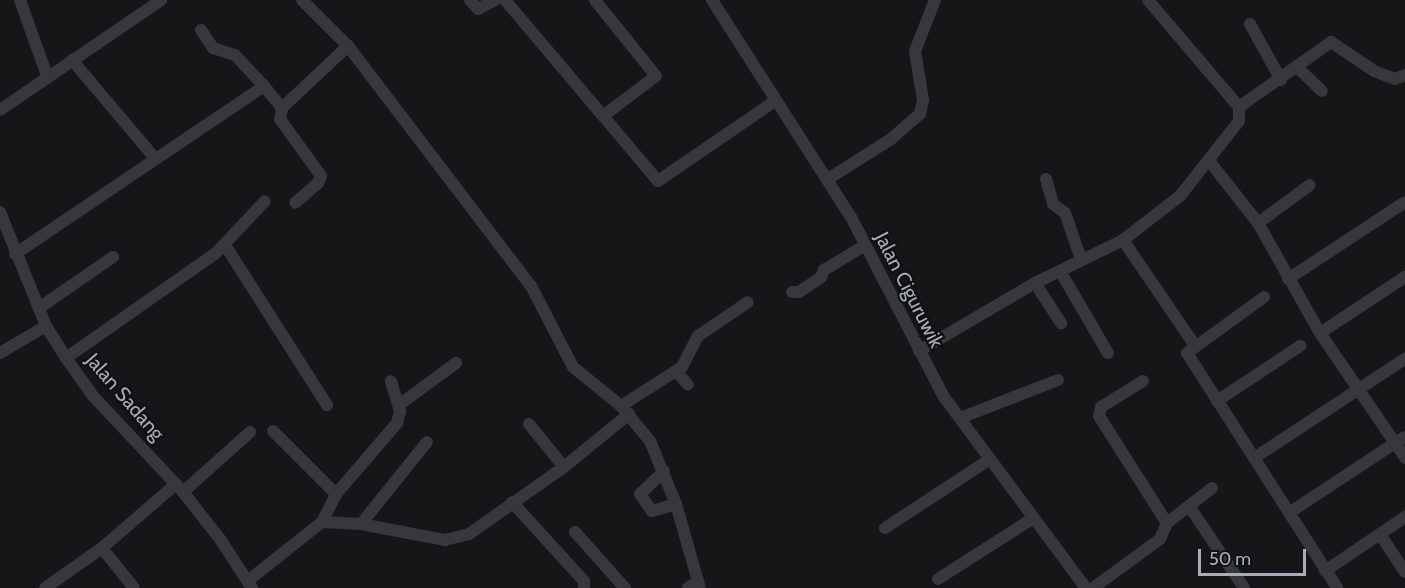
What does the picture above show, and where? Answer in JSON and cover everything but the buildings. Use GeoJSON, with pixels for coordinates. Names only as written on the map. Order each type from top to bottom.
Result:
{"type":"FeatureCollection","features":[{"type":"Feature","properties":{"kind":"street"},"geometry":{"type":"LineString","coordinates":[[20,0],[47,76]]}},
{"type":"Feature","properties":{"kind":"street"},"geometry":{"type":"LineString","coordinates":[[0,109],[161,0]]}},
{"type":"Feature","properties":{"kind":"street"},"geometry":{"type":"LineString","coordinates":[[302,0],[348,46],[531,286],[573,367],[625,410],[664,471],[676,504],[696,586]]}},
{"type":"Feature","properties":{"kind":"street"},"geometry":{"type":"LineString","coordinates":[[470,0],[478,9],[495,0]]}},
{"type":"Feature","properties":{"kind":"street"},"geometry":{"type":"LineString","coordinates":[[505,0],[658,181],[775,101]]}},
{"type":"Feature","properties":{"kind":"street"},"geometry":{"type":"LineString","coordinates":[[595,0],[656,76],[603,116]]}},
{"type":"Feature","properties":{"kind":"street","name":"Jalan Ciguruwik"},"geometry":{"type":"LineString","coordinates":[[712,0],[775,101],[828,179],[919,351],[960,418],[1032,519],[1086,588]]}},
{"type":"Feature","properties":{"kind":"street"},"geometry":{"type":"LineString","coordinates":[[828,179],[891,139],[920,114],[923,100],[915,51],[935,0]]}},
{"type":"Feature","properties":{"kind":"street"},"geometry":{"type":"LineString","coordinates":[[919,351],[1035,283],[1123,240],[1180,196],[1210,162],[1239,121],[1239,107],[1148,0]]}},
{"type":"Feature","properties":{"kind":"street"},"geometry":{"type":"LineString","coordinates":[[1250,24],[1281,80]]}},
{"type":"Feature","properties":{"kind":"street"},"geometry":{"type":"LineString","coordinates":[[201,30],[213,48],[235,55],[282,108]]}},
{"type":"Feature","properties":{"kind":"street"},"geometry":{"type":"LineString","coordinates":[[1239,107],[1333,42],[1374,71],[1395,79],[1405,75]]}},
{"type":"Feature","properties":{"kind":"street"},"geometry":{"type":"LineString","coordinates":[[295,202],[318,183],[321,176],[280,119],[282,108],[348,46]]}},
{"type":"Feature","properties":{"kind":"street"},"geometry":{"type":"LineString","coordinates":[[72,60],[154,158]]}},
{"type":"Feature","properties":{"kind":"street"},"geometry":{"type":"LineString","coordinates":[[1298,68],[1322,91]]}},
{"type":"Feature","properties":{"kind":"street"},"geometry":{"type":"LineString","coordinates":[[15,254],[55,231],[154,158],[264,86]]}},
{"type":"Feature","properties":{"kind":"street"},"geometry":{"type":"LineString","coordinates":[[1210,162],[1258,223],[1320,333],[1400,440],[1405,458]]}},
{"type":"Feature","properties":{"kind":"street"},"geometry":{"type":"LineString","coordinates":[[1046,179],[1053,204],[1065,213],[1081,259]]}},
{"type":"Feature","properties":{"kind":"street"},"geometry":{"type":"LineString","coordinates":[[1258,223],[1310,185]]}},
{"type":"Feature","properties":{"kind":"street"},"geometry":{"type":"LineString","coordinates":[[66,358],[225,245],[265,201]]}},
{"type":"Feature","properties":{"kind":"street"},"geometry":{"type":"LineString","coordinates":[[1288,279],[1405,202]]}},
{"type":"Feature","properties":{"kind":"street","name":"Jalan Sadang"},"geometry":{"type":"LineString","coordinates":[[0,212],[15,254],[46,326],[66,358],[93,396],[179,488],[250,584]]}},
{"type":"Feature","properties":{"kind":"street"},"geometry":{"type":"LineString","coordinates":[[1123,240],[1194,344]]}},
{"type":"Feature","properties":{"kind":"street"},"geometry":{"type":"LineString","coordinates":[[225,245],[327,405]]}},
{"type":"Feature","properties":{"kind":"street"},"geometry":{"type":"LineString","coordinates":[[792,292],[798,292],[821,277],[824,270],[864,246]]}},
{"type":"Feature","properties":{"kind":"street"},"geometry":{"type":"LineString","coordinates":[[39,308],[113,257]]}},
{"type":"Feature","properties":{"kind":"street"},"geometry":{"type":"LineString","coordinates":[[1060,271],[1108,353]]}},
{"type":"Feature","properties":{"kind":"street"},"geometry":{"type":"LineString","coordinates":[[1320,333],[1405,277]]}},
{"type":"Feature","properties":{"kind":"street"},"geometry":{"type":"LineString","coordinates":[[1035,283],[1061,323]]}},
{"type":"Feature","properties":{"kind":"street"},"geometry":{"type":"LineString","coordinates":[[1264,297],[1187,353],[1337,588]]}},
{"type":"Feature","properties":{"kind":"street"},"geometry":{"type":"LineString","coordinates":[[322,522],[361,524],[445,540],[469,534],[564,467],[625,410],[687,361],[698,336],[748,302]]}},
{"type":"Feature","properties":{"kind":"street"},"geometry":{"type":"LineString","coordinates":[[0,352],[46,326]]}},
{"type":"Feature","properties":{"kind":"street"},"geometry":{"type":"LineString","coordinates":[[1217,401],[1300,346]]}},
{"type":"Feature","properties":{"kind":"street"},"geometry":{"type":"LineString","coordinates":[[1254,458],[1405,359]]}},
{"type":"Feature","properties":{"kind":"street"},"geometry":{"type":"LineString","coordinates":[[399,405],[456,363]]}},
{"type":"Feature","properties":{"kind":"street"},"geometry":{"type":"LineString","coordinates":[[676,371],[688,385]]}},
{"type":"Feature","properties":{"kind":"street"},"geometry":{"type":"LineString","coordinates":[[960,418],[1058,380]]}},
{"type":"Feature","properties":{"kind":"street"},"geometry":{"type":"LineString","coordinates":[[250,584],[322,522],[336,494],[394,427],[399,417],[399,405],[391,381]]}},
{"type":"Feature","properties":{"kind":"street"},"geometry":{"type":"LineString","coordinates":[[1143,381],[1101,406],[1099,416],[1167,523]]}},
{"type":"Feature","properties":{"kind":"street"},"geometry":{"type":"LineString","coordinates":[[529,423],[564,467]]}},
{"type":"Feature","properties":{"kind":"street"},"geometry":{"type":"LineString","coordinates":[[273,431],[336,494]]}},
{"type":"Feature","properties":{"kind":"street"},"geometry":{"type":"LineString","coordinates":[[45,588],[102,548],[250,432]]}},
{"type":"Feature","properties":{"kind":"street"},"geometry":{"type":"LineString","coordinates":[[1289,513],[1400,440]]}},
{"type":"Feature","properties":{"kind":"street"},"geometry":{"type":"LineString","coordinates":[[361,524],[427,442]]}},
{"type":"Feature","properties":{"kind":"street"},"geometry":{"type":"LineString","coordinates":[[885,528],[989,460]]}},
{"type":"Feature","properties":{"kind":"street"},"geometry":{"type":"LineString","coordinates":[[664,471],[639,494],[652,511],[676,504]]}},
{"type":"Feature","properties":{"kind":"street"},"geometry":{"type":"LineString","coordinates":[[1093,588],[1160,539],[1167,523],[1212,488]]}},
{"type":"Feature","properties":{"kind":"street"},"geometry":{"type":"LineString","coordinates":[[512,502],[584,580],[584,588]]}},
{"type":"Feature","properties":{"kind":"street"},"geometry":{"type":"LineString","coordinates":[[1190,506],[1244,588]]}},
{"type":"Feature","properties":{"kind":"street"},"geometry":{"type":"LineString","coordinates":[[1325,571],[1405,517]]}},
{"type":"Feature","properties":{"kind":"street"},"geometry":{"type":"LineString","coordinates":[[938,579],[1032,519]]}},
{"type":"Feature","properties":{"kind":"street"},"geometry":{"type":"LineString","coordinates":[[575,532],[625,588]]}},
{"type":"Feature","properties":{"kind":"street"},"geometry":{"type":"LineString","coordinates":[[1380,534],[1405,572]]}},
{"type":"Feature","properties":{"kind":"street"},"geometry":{"type":"LineString","coordinates":[[102,548],[134,588]]}}]}
